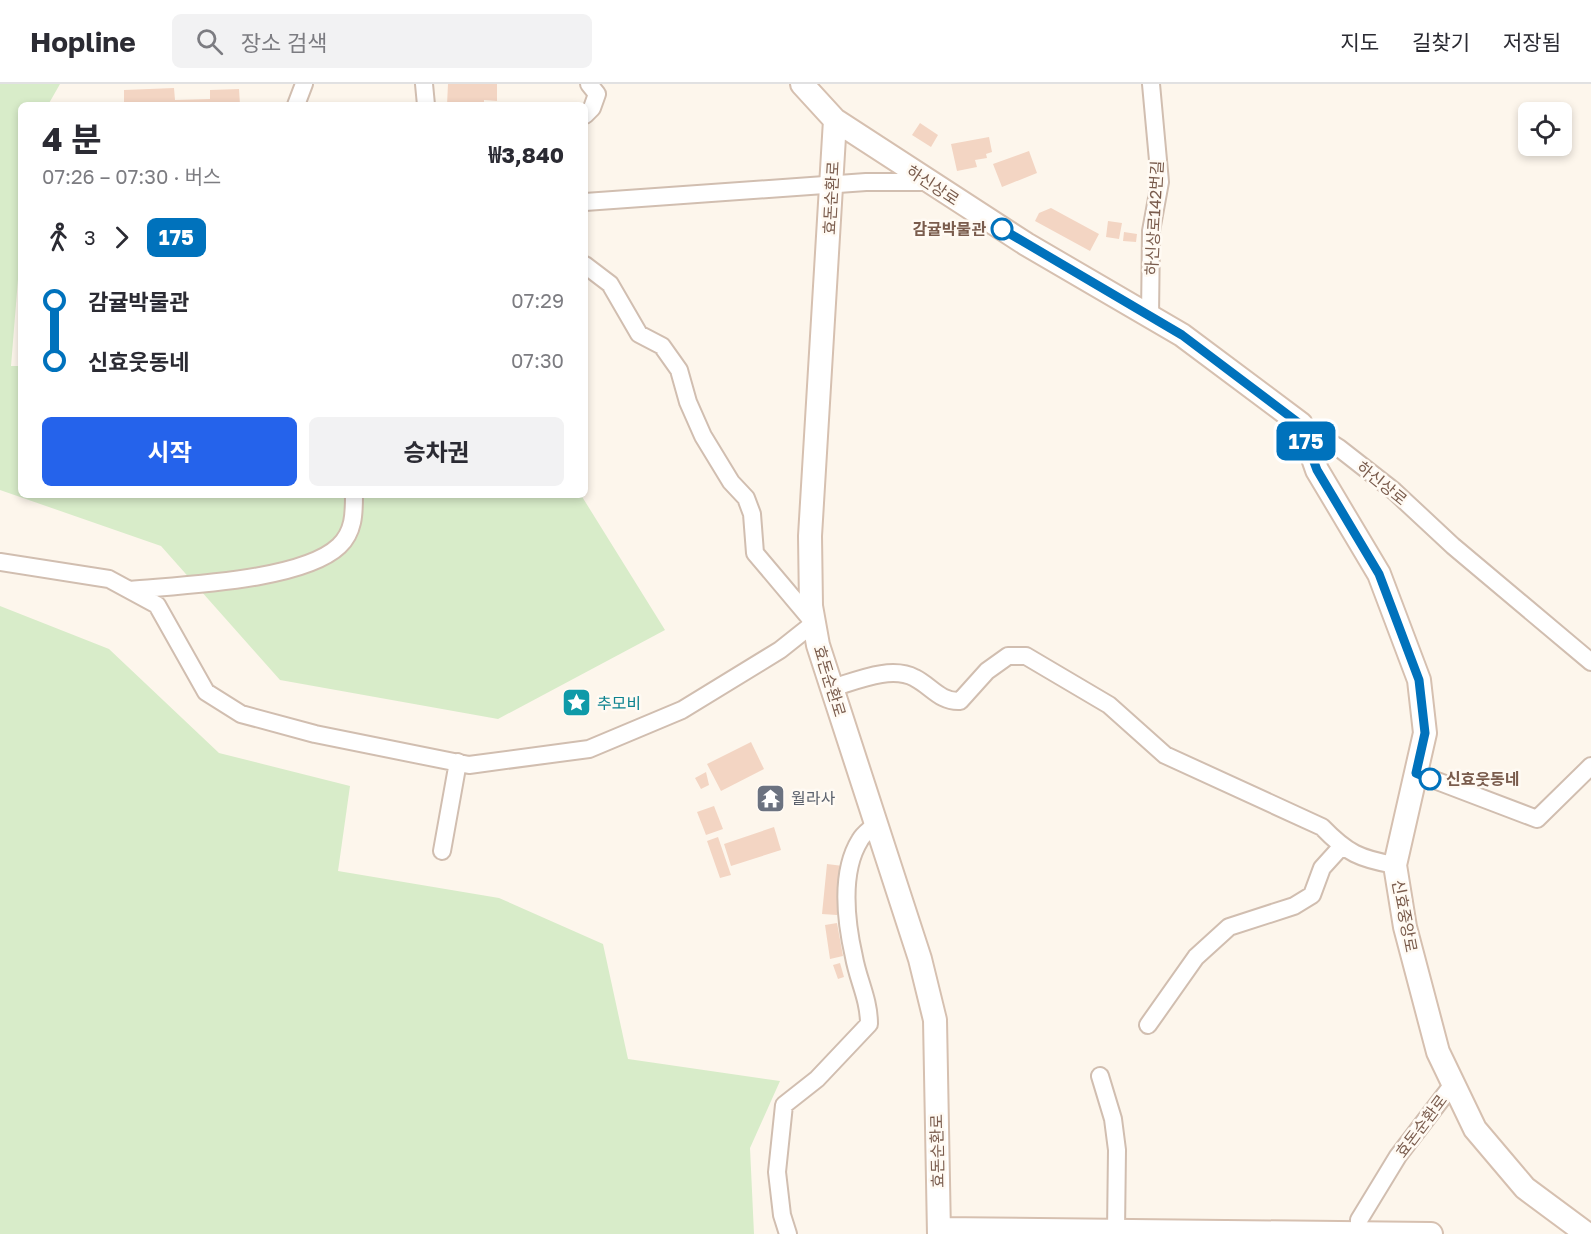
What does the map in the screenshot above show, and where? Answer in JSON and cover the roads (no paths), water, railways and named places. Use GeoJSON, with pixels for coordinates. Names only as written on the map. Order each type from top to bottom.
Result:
{"type":"FeatureCollection","features":[{"type":"Feature","properties":{"kind":"street"},"geometry":{"type":"LineString","coordinates":[[297,102],[304,84]]}},
{"type":"Feature","properties":{"kind":"street"},"geometry":{"type":"LineString","coordinates":[[424,84],[426,102]]}},
{"type":"Feature","properties":{"kind":"street"},"geometry":{"type":"LineString","coordinates":[[588,112],[597,94],[589,84]]}},
{"type":"Feature","properties":{"kind":"street","name":"하신상로"},"geometry":{"type":"LineString","coordinates":[[802,84],[835,120],[1026,244],[1182,335],[1300,424],[1339,448],[1394,491],[1453,546],[1591,662]]}},
{"type":"Feature","properties":{"kind":"street","name":"하신상로142번길"},"geometry":{"type":"LineString","coordinates":[[1150,317],[1151,231],[1160,182],[1151,84]]}},
{"type":"Feature","properties":{"kind":"street","name":"효돈순환로"},"geometry":{"type":"LineString","coordinates":[[835,120],[810,536],[811,606],[832,688],[920,959],[935,1020],[938,1232],[1431,1234]]}},
{"type":"Feature","properties":{"kind":"street"},"geometry":{"type":"LineString","coordinates":[[588,202],[832,184],[929,182]]}},
{"type":"Feature","properties":{"kind":"street"},"geometry":{"type":"LineString","coordinates":[[0,562],[109,579],[157,605],[206,692],[241,714],[315,734],[469,765],[589,749],[682,710],[780,650],[814,622],[755,554],[752,514],[746,498],[731,482],[704,436],[688,402],[679,370],[662,346],[639,333],[610,284],[588,267]]}},
{"type":"Feature","properties":{"kind":"street","name":"신효중앙로"},"geometry":{"type":"LineString","coordinates":[[1300,424],[1317,470],[1379,574],[1419,680],[1425,733],[1395,865],[1405,927],[1438,1052],[1475,1129],[1525,1188],[1587,1234]]}},
{"type":"Feature","properties":{"kind":"street"},"geometry":{"type":"LineString","coordinates":[[129,590],[232,579],[305,566],[340,546],[354,523],[354,498]]}},
{"type":"Feature","properties":{"kind":"street"},"geometry":{"type":"LineString","coordinates":[[832,688],[868,677],[897,673],[914,677],[950,701],[960,700],[987,670],[1008,656],[1026,656],[1109,705],[1165,755],[1323,827],[1341,847],[1364,860],[1395,865]]}},
{"type":"Feature","properties":{"kind":"street"},"geometry":{"type":"LineString","coordinates":[[442,851],[458,762]]}},
{"type":"Feature","properties":{"kind":"street"},"geometry":{"type":"LineString","coordinates":[[1416,773],[1538,819],[1591,766]]}},
{"type":"Feature","properties":{"kind":"street"},"geometry":{"type":"LineString","coordinates":[[788,1234],[782,1215],[777,1172],[784,1105],[817,1079],[869,1024],[869,1005],[854,958],[846,910],[851,860],[860,838],[876,824]]}},
{"type":"Feature","properties":{"kind":"street"},"geometry":{"type":"LineString","coordinates":[[1149,1025],[1196,957],[1229,927],[1294,906],[1312,895],[1322,868],[1341,847]]}},
{"type":"Feature","properties":{"kind":"street"},"geometry":{"type":"LineString","coordinates":[[1100,1076],[1113,1119],[1117,1150],[1116,1231]]}},
{"type":"Feature","properties":{"kind":"street","name":"효돈순환로"},"geometry":{"type":"LineString","coordinates":[[1359,1233],[1359,1220],[1398,1156],[1453,1084]]}},
{"type":"Feature","properties":{"kind":"place","name":"감귤박물관"},"geometry":{"type":"Point","coordinates":[1002,229]}},
{"type":"Feature","properties":{"kind":"place","name":"추모비"},"geometry":{"type":"Point","coordinates":[576,703]}},
{"type":"Feature","properties":{"kind":"place","name":"신효웃동네"},"geometry":{"type":"Point","coordinates":[1430,779]}},
{"type":"Feature","properties":{"kind":"place","name":"월라사"},"geometry":{"type":"Point","coordinates":[770,798]}}]}
